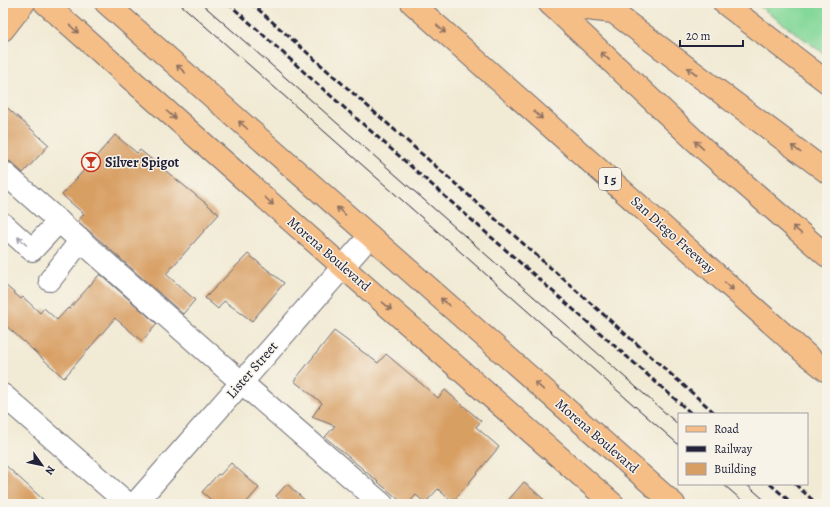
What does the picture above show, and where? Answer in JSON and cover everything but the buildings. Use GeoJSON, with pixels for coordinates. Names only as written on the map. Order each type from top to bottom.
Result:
{"type":"FeatureCollection","features":[{"type":"Feature","properties":{"kind":"main road"},"geometry":{"type":"LineString","coordinates":[[3,30],[24,3]]}},
{"type":"Feature","properties":{"kind":"main road","name":"Morena Boulevard"},"geometry":{"type":"LineString","coordinates":[[45,3],[343,267],[614,504]]}},
{"type":"Feature","properties":{"kind":"main road","name":"Morena Boulevard"},"geometry":{"type":"LineString","coordinates":[[106,3],[674,504]]}},
{"type":"Feature","properties":{"kind":"main road","name":"San Diego Freeway"},"geometry":{"type":"LineString","coordinates":[[412,3],[807,355],[827,371]]}},
{"type":"Feature","properties":{"kind":"main road"},"geometry":{"type":"LineString","coordinates":[[724,3],[827,82]]}},
{"type":"Feature","properties":{"kind":"main road"},"geometry":{"type":"LineString","coordinates":[[550,4],[613,12],[827,172]]}},
{"type":"Feature","properties":{"kind":"main road"},"geometry":{"type":"LineString","coordinates":[[550,4],[703,148],[827,256]]}},
{"type":"Feature","properties":{"kind":"main road"},"geometry":{"type":"LineString","coordinates":[[807,355],[827,384]]}},
{"type":"Feature","properties":{"kind":"street"},"geometry":{"type":"LineString","coordinates":[[4,173],[382,504]]}},
{"type":"Feature","properties":{"kind":"street"},"geometry":{"type":"LineString","coordinates":[[3,224],[32,250],[59,222]]}},
{"type":"Feature","properties":{"kind":"street","name":"Lister Street"},"geometry":{"type":"LineString","coordinates":[[135,504],[370,236]]}},
{"type":"Feature","properties":{"kind":"street"},"geometry":{"type":"LineString","coordinates":[[50,280],[81,240]]}},
{"type":"Feature","properties":{"kind":"street"},"geometry":{"type":"LineString","coordinates":[[3,395],[128,504]]}},
{"type":"Feature","properties":{"kind":"path"},"geometry":{"type":"LineString","coordinates":[[826,3],[827,19]]}},
{"type":"Feature","properties":{"kind":"green space"},"geometry":{"type":"Polygon","coordinates":[[[755,3],[827,3],[827,56],[755,3]]]}},
{"type":"Feature","properties":{"kind":"tram line"},"geometry":{"type":"LineString","coordinates":[[179,3],[678,444]]}},
{"type":"Feature","properties":{"kind":"tram line"},"geometry":{"type":"LineString","coordinates":[[201,3],[678,424]]}},
{"type":"Feature","properties":{"kind":"tram line"},"geometry":{"type":"LineString","coordinates":[[724,485],[746,504]]}},
{"type":"Feature","properties":{"kind":"tram line"},"geometry":{"type":"LineString","coordinates":[[747,485],[769,504]]}},
{"type":"Feature","properties":{"kind":"railway"},"geometry":{"type":"LineString","coordinates":[[228,3],[314,81],[691,413]]}},
{"type":"Feature","properties":{"kind":"railway"},"geometry":{"type":"LineString","coordinates":[[251,3],[715,413]]}},
{"type":"Feature","properties":{"kind":"railway"},"geometry":{"type":"LineString","coordinates":[[771,485],[793,504]]}},
{"type":"Feature","properties":{"kind":"railway"},"geometry":{"type":"LineString","coordinates":[[796,485],[817,504]]}},
{"type":"Feature","properties":{"kind":"place","name":"Silver Spigot"},"geometry":{"type":"Point","coordinates":[91,162]}}]}
